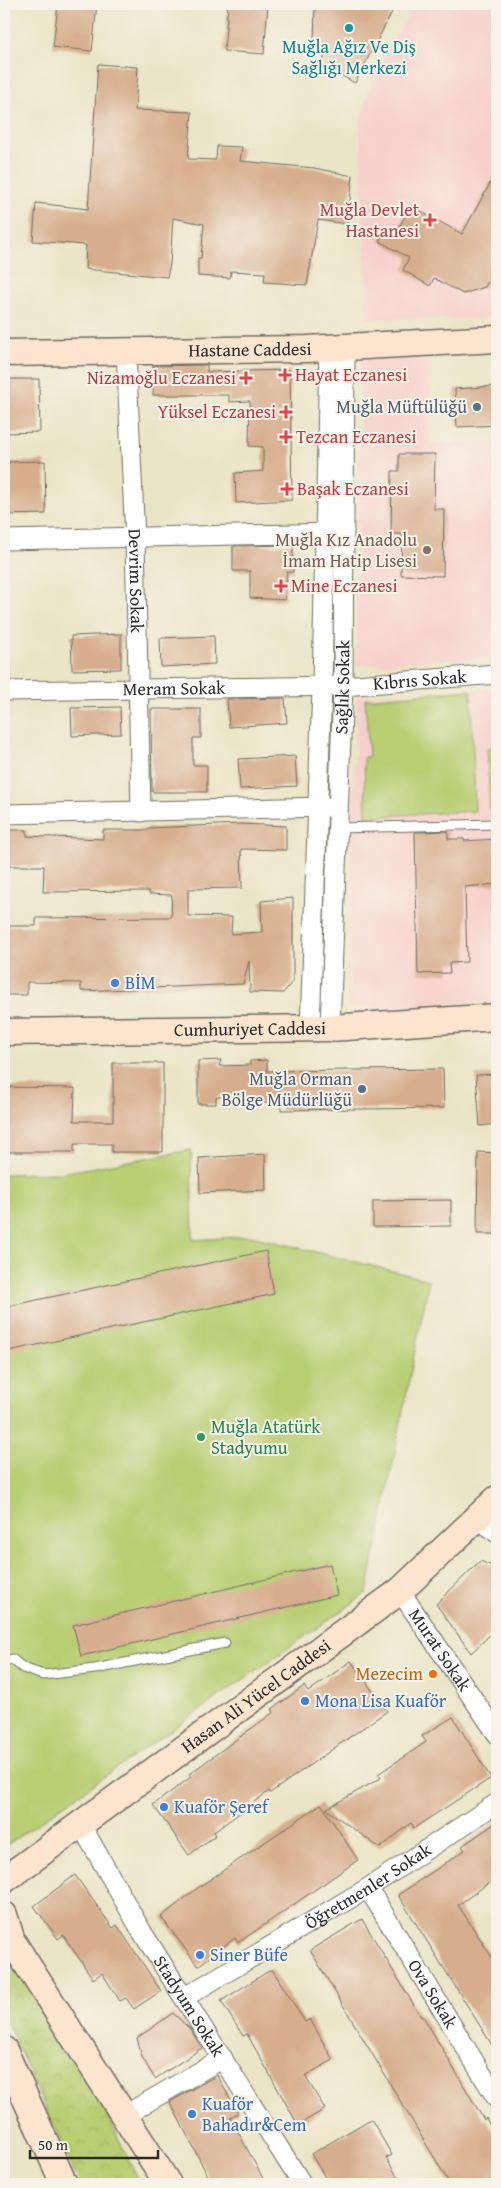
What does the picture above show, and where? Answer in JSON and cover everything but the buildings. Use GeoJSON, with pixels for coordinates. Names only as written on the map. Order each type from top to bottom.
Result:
{"type":"FeatureCollection","features":[{"type":"Feature","properties":{"kind":"main road","name":"Hastane Caddesi"},"geometry":{"type":"LineString","coordinates":[[4,353],[337,347],[497,338]]}},
{"type":"Feature","properties":{"kind":"main road","name":"Cumhuriyet Caddesi"},"geometry":{"type":"LineString","coordinates":[[4,1032],[320,1028],[497,1017]]}},
{"type":"Feature","properties":{"kind":"main road","name":"Hasan Ali Yücel Caddesi"},"geometry":{"type":"LineString","coordinates":[[4,1880],[487,1526],[497,1499]]}},
{"type":"Feature","properties":{"kind":"main road"},"geometry":{"type":"LineString","coordinates":[[4,1915],[12,1941],[168,2184]]}},
{"type":"Feature","properties":{"kind":"main road"},"geometry":{"type":"LineString","coordinates":[[4,2050],[64,2184]]}},
{"type":"Feature","properties":{"kind":"street","name":"Sağlık Sokak"},"geometry":{"type":"LineString","coordinates":[[320,1028],[338,828],[343,686],[335,533],[337,347]]}},
{"type":"Feature","properties":{"kind":"street","name":"Devrim Sokak"},"geometry":{"type":"LineString","coordinates":[[126,351],[135,539],[141,812]]}},
{"type":"Feature","properties":{"kind":"street","name":"Sağlık Sokak"},"geometry":{"type":"LineString","coordinates":[[320,1028],[316,807],[322,687],[335,533]]}},
{"type":"Feature","properties":{"kind":"street"},"geometry":{"type":"LineString","coordinates":[[4,540],[135,539],[335,533]]}},
{"type":"Feature","properties":{"kind":"street","name":"Kıbrıs Sokak"},"geometry":{"type":"LineString","coordinates":[[343,686],[497,674]]}},
{"type":"Feature","properties":{"kind":"street","name":"Meram Sokak"},"geometry":{"type":"LineString","coordinates":[[4,691],[343,686]]}},
{"type":"Feature","properties":{"kind":"street"},"geometry":{"type":"LineString","coordinates":[[4,814],[339,807]]}},
{"type":"Feature","properties":{"kind":"street","name":"Murat Sokak"},"geometry":{"type":"LineString","coordinates":[[400,1591],[497,1734]]}},
{"type":"Feature","properties":{"kind":"street","name":"Öğretmenler Sokak"},"geometry":{"type":"LineString","coordinates":[[185,1997],[368,1888],[497,1803]]}},
{"type":"Feature","properties":{"kind":"street","name":"Stadyum Sokak"},"geometry":{"type":"LineString","coordinates":[[81,1825],[142,1932],[224,2058],[302,2184]]}},
{"type":"Feature","properties":{"kind":"street","name":"Ova Sokak"},"geometry":{"type":"LineString","coordinates":[[368,1888],[497,2099]]}},
{"type":"Feature","properties":{"kind":"street"},"geometry":{"type":"LineString","coordinates":[[125,2115],[224,2058]]}},
{"type":"Feature","properties":{"kind":"lane"},"geometry":{"type":"LineString","coordinates":[[338,828],[497,824]]}},
{"type":"Feature","properties":{"kind":"lane"},"geometry":{"type":"LineString","coordinates":[[4,1661],[12,1659],[23,1668],[44,1675],[95,1669],[225,1642]]}},
{"type":"Feature","properties":{"kind":"shaded area","name":"Muğla Devlet Hastanesi"},"geometry":{"type":"Polygon","coordinates":[[[414,4],[497,4],[497,319],[367,319],[360,121],[372,79],[414,4]]]}},
{"type":"Feature","properties":{"kind":"shaded area","name":"Muğla Kız Anadolu İmam Hatip Lisesi"},"geometry":{"type":"Polygon","coordinates":[[[431,354],[430,443],[497,442],[497,657],[355,666],[361,358],[431,354]]]}},
{"type":"Feature","properties":{"kind":"shaded area"},"geometry":{"type":"Polygon","coordinates":[[[497,688],[497,1002],[349,1008],[356,696],[497,688]]]}},
{"type":"Feature","properties":{"kind":"green space"},"geometry":{"type":"Polygon","coordinates":[[[471,690],[475,811],[366,817],[364,757],[369,757],[365,699],[471,690]]]}},
{"type":"Feature","properties":{"kind":"green space"},"geometry":{"type":"Polygon","coordinates":[[[487,748],[497,748],[497,811],[490,811],[487,748]]]}},
{"type":"Feature","properties":{"kind":"green space","name":"Muğla Atatürk Stadyumu"},"geometry":{"type":"Polygon","coordinates":[[[191,1150],[193,1240],[251,1236],[429,1280],[367,1593],[4,1847],[4,1174],[61,1173],[191,1150]]]}},
{"type":"Feature","properties":{"kind":"green space"},"geometry":{"type":"Polygon","coordinates":[[[10,1955],[100,2099],[140,2184],[80,2184],[4,2016],[4,1958],[10,1955]]]}},
{"type":"Feature","properties":{"kind":"place","name":"Muğla Ağız Ve Diş Sağlığı Merkezi"},"geometry":{"type":"Point","coordinates":[349,28]}},
{"type":"Feature","properties":{"kind":"place","name":"Muğla Devlet Hastanesi"},"geometry":{"type":"Point","coordinates":[430,220]}},
{"type":"Feature","properties":{"kind":"place","name":"Hayat Eczanesi"},"geometry":{"type":"Point","coordinates":[285,375]}},
{"type":"Feature","properties":{"kind":"place","name":"Nizamoğlu Eczanesi"},"geometry":{"type":"Point","coordinates":[246,378]}},
{"type":"Feature","properties":{"kind":"place","name":"Muğla Müftülüğü"},"geometry":{"type":"Point","coordinates":[477,407]}},
{"type":"Feature","properties":{"kind":"place","name":"Yüksel Eczanesi"},"geometry":{"type":"Point","coordinates":[286,412]}},
{"type":"Feature","properties":{"kind":"place","name":"Tezcan Eczanesi"},"geometry":{"type":"Point","coordinates":[286,437]}},
{"type":"Feature","properties":{"kind":"place","name":"Başak Eczanesi"},"geometry":{"type":"Point","coordinates":[287,489]}},
{"type":"Feature","properties":{"kind":"place","name":"Muğla Kız Anadolu İmam Hatip Lisesi"},"geometry":{"type":"Point","coordinates":[427,550]}},
{"type":"Feature","properties":{"kind":"place","name":"Mine Eczanesi"},"geometry":{"type":"Point","coordinates":[281,586]}},
{"type":"Feature","properties":{"kind":"place","name":"BİM"},"geometry":{"type":"Point","coordinates":[115,983]}},
{"type":"Feature","properties":{"kind":"place","name":"Muğla Orman Bölge Müdürlüğü"},"geometry":{"type":"Point","coordinates":[362,1089]}},
{"type":"Feature","properties":{"kind":"place","name":"Muğla Atatürk Stadyumu"},"geometry":{"type":"Point","coordinates":[201,1437]}},
{"type":"Feature","properties":{"kind":"place","name":"Mezecim"},"geometry":{"type":"Point","coordinates":[433,1674]}},
{"type":"Feature","properties":{"kind":"place","name":"Mona Lisa Kuaför"},"geometry":{"type":"Point","coordinates":[305,1701]}},
{"type":"Feature","properties":{"kind":"place","name":"Kuaför Şeref"},"geometry":{"type":"Point","coordinates":[164,1807]}},
{"type":"Feature","properties":{"kind":"place","name":"Siner Büfe"},"geometry":{"type":"Point","coordinates":[200,1955]}},
{"type":"Feature","properties":{"kind":"place","name":"Kuaför Bahadır&Cem"},"geometry":{"type":"Point","coordinates":[192,2114]}}]}
